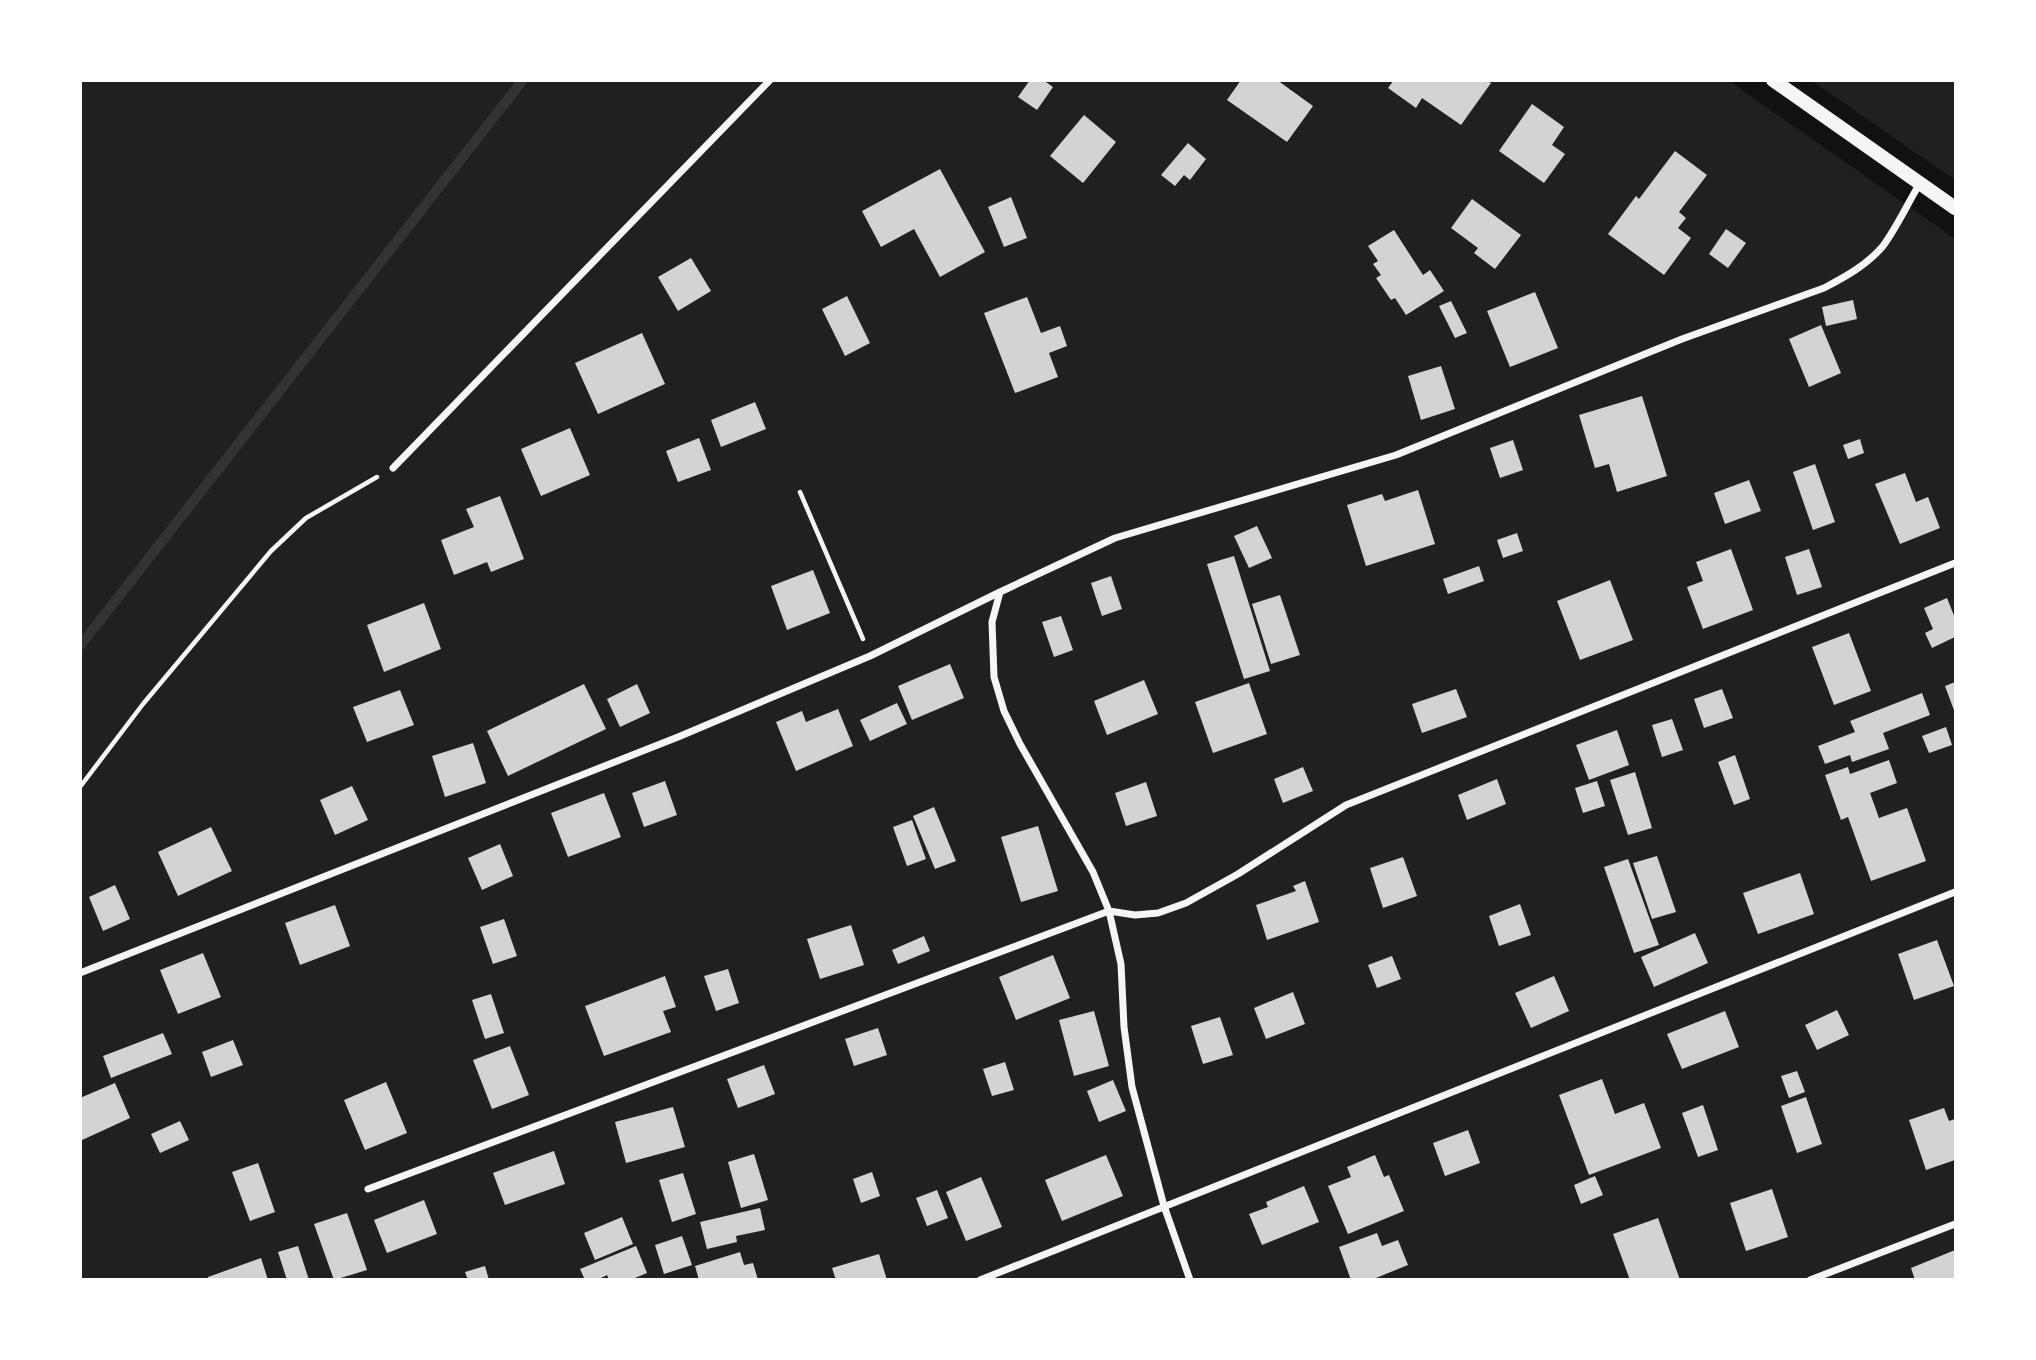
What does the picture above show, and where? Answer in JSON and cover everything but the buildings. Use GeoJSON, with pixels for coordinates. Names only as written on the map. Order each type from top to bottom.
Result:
{"type":"FeatureCollection","features":[{"type":"Feature","properties":{"kind":"main road"},"geometry":{"type":"LineString","coordinates":[[1773,80],[1955,208]]}},
{"type":"Feature","properties":{"kind":"street"},"geometry":{"type":"LineString","coordinates":[[393,468],[770,80]]}},
{"type":"Feature","properties":{"kind":"street"},"geometry":{"type":"LineString","coordinates":[[80,973],[678,737],[870,656],[1115,538],[1396,455],[1682,339],[1824,288],[1846,277],[1884,245],[1920,183]]}},
{"type":"Feature","properties":{"kind":"street"},"geometry":{"type":"LineString","coordinates":[[368,1189],[1109,911],[1135,915],[1158,913],[1186,903],[1238,874],[1346,805],[1955,564]]}},
{"type":"Feature","properties":{"kind":"street"},"geometry":{"type":"LineString","coordinates":[[1000,592],[992,622],[994,677],[1004,710],[1020,744],[1093,872],[1109,911],[1121,964],[1124,1027],[1132,1087],[1164,1206],[1190,1279]]}},
{"type":"Feature","properties":{"kind":"street"},"geometry":{"type":"LineString","coordinates":[[980,1279],[1955,892]]}},
{"type":"Feature","properties":{"kind":"street"},"geometry":{"type":"LineString","coordinates":[[1810,1279],[1955,1224]]}},
{"type":"Feature","properties":{"kind":"path"},"geometry":{"type":"LineString","coordinates":[[80,787],[143,704],[271,551],[306,518],[393,468]]}},
{"type":"Feature","properties":{"kind":"path"},"geometry":{"type":"LineString","coordinates":[[800,492],[870,656]]}},
{"type":"Feature","properties":{"kind":"shaded area"},"geometry":{"type":"Polygon","coordinates":[[[80,81],[1729,81],[1955,239],[1955,1279],[81,1279],[80,81]]]}},
{"type":"Feature","properties":{"kind":"shaded area"},"geometry":{"type":"Polygon","coordinates":[[[1812,81],[1955,81],[1955,180],[1812,81]]]}},
{"type":"Feature","properties":{"kind":"waterway"},"geometry":{"type":"LineString","coordinates":[[80,646],[523,80]]}}]}
